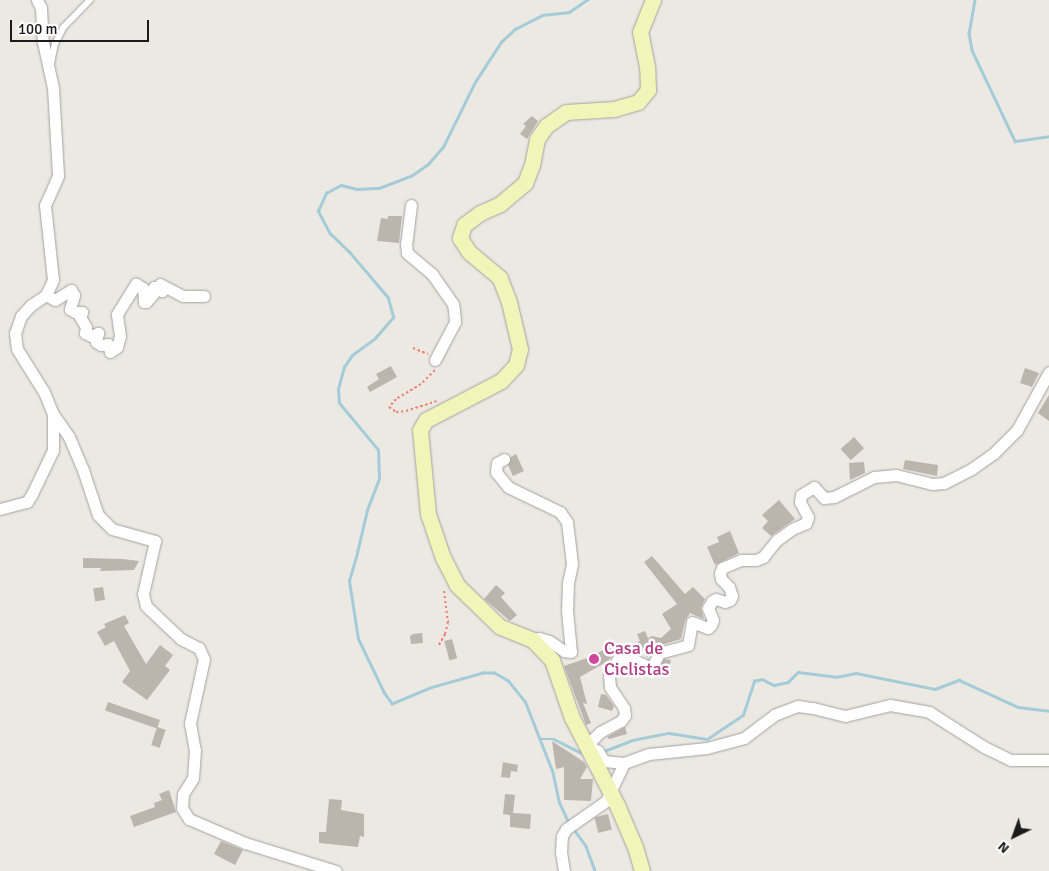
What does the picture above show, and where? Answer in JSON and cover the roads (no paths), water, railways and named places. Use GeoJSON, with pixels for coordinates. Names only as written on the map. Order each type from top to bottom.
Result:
{"type":"FeatureCollection","features":[{"type":"Feature","properties":{"kind":"street"},"geometry":{"type":"LineString","coordinates":[[37,0],[41,8],[43,42],[49,74],[54,88],[58,176],[45,205],[53,280],[46,295],[31,305],[21,316],[15,333],[17,350],[44,392],[53,414],[68,438],[83,470],[98,515],[112,529],[155,542],[143,594],[146,606],[181,639],[199,648],[204,659],[190,723],[195,750],[193,778],[183,794],[182,808],[189,819],[245,843],[336,871]]}},
{"type":"Feature","properties":{"kind":"street"},"geometry":{"type":"LineString","coordinates":[[642,871],[635,847],[610,791],[572,718],[552,660],[532,640],[500,627],[457,585],[448,569],[428,514],[420,430],[426,420],[502,381],[516,365],[520,349],[509,302],[500,278],[469,252],[460,238],[464,225],[480,213],[500,204],[525,183],[532,165],[537,139],[546,126],[566,112],[614,109],[638,102],[648,90],[647,67],[640,32],[653,0]]}},
{"type":"Feature","properties":{"kind":"street"},"geometry":{"type":"LineString","coordinates":[[411,205],[406,244],[407,253],[432,274],[453,304],[454,310],[455,322],[435,360]]}},
{"type":"Feature","properties":{"kind":"street"},"geometry":{"type":"LineString","coordinates":[[46,295],[55,300],[71,290],[74,295],[70,308],[75,312],[82,312],[80,317],[86,327],[85,334],[91,336],[98,333],[96,342],[101,345],[108,344],[110,352],[117,347],[120,336],[117,314],[136,284],[143,288],[144,302],[153,294],[154,287],[162,291],[160,284],[183,296],[204,296]]}},
{"type":"Feature","properties":{"kind":"street"},"geometry":{"type":"LineString","coordinates":[[587,745],[600,732],[621,720],[625,715],[624,708],[610,687],[609,675],[619,657],[634,660],[649,667],[653,665],[658,653],[680,649],[688,645],[692,622],[708,628],[713,620],[708,608],[712,601],[724,602],[730,600],[732,596],[729,587],[721,579],[722,568],[741,560],[756,560],[763,557],[777,540],[792,529],[806,523],[808,517],[800,502],[801,496],[814,487],[824,498],[834,497],[874,477],[896,475],[932,484],[944,483],[970,470],[994,453],[1017,430],[1049,372]]}},
{"type":"Feature","properties":{"kind":"street"},"geometry":{"type":"LineString","coordinates":[[0,509],[27,502],[32,494],[53,450],[53,414]]}},
{"type":"Feature","properties":{"kind":"street"},"geometry":{"type":"LineString","coordinates":[[504,458],[497,463],[496,472],[508,487],[560,512],[567,522],[572,564],[568,583],[571,652],[564,651],[549,641],[539,638],[532,640]]}},
{"type":"Feature","properties":{"kind":"street"},"geometry":{"type":"LineString","coordinates":[[587,745],[598,751],[604,761],[624,763],[649,754],[707,748],[744,738],[774,715],[798,706],[845,716],[890,705],[929,712],[984,747],[1012,760],[1049,760]]}},
{"type":"Feature","properties":{"kind":"street"},"geometry":{"type":"LineString","coordinates":[[564,871],[561,853],[562,836],[566,829],[606,801],[624,763]]}},
{"type":"Feature","properties":{"kind":"lane"},"geometry":{"type":"LineString","coordinates":[[49,74],[55,44],[63,28],[90,0]]}},
{"type":"Feature","properties":{"kind":"waterway"},"geometry":{"type":"LineString","coordinates":[[568,822],[559,803],[552,771],[525,702],[508,681],[494,673],[483,673],[430,688],[392,704],[384,693],[358,639],[349,581],[367,510],[379,478],[378,450],[339,403],[338,389],[344,367],[352,355],[375,338],[393,317],[388,298],[350,253],[330,234],[318,211],[326,193],[341,185],[357,189],[379,188],[411,176],[428,164],[443,147],[475,82],[501,42],[515,29],[542,15],[569,12],[587,0]]}},
{"type":"Feature","properties":{"kind":"waterway"},"geometry":{"type":"LineString","coordinates":[[975,0],[969,33],[972,50],[1015,141],[1049,136]]}},
{"type":"Feature","properties":{"kind":"waterway"},"geometry":{"type":"LineString","coordinates":[[604,751],[632,740],[669,733],[707,739],[743,715],[754,681],[762,679],[774,685],[788,682],[798,672],[836,677],[856,673],[935,689],[959,680],[1018,707],[1049,711]]}},
{"type":"Feature","properties":{"kind":"waterway"},"geometry":{"type":"LineString","coordinates":[[540,739],[554,739],[583,754]]}},
{"type":"Feature","properties":{"kind":"waterway"},"geometry":{"type":"LineString","coordinates":[[573,828],[586,846],[595,871]]}},
{"type":"Feature","properties":{"kind":"place","name":"Casa de Ciclistas"},"geometry":{"type":"Point","coordinates":[594,659]}}]}
